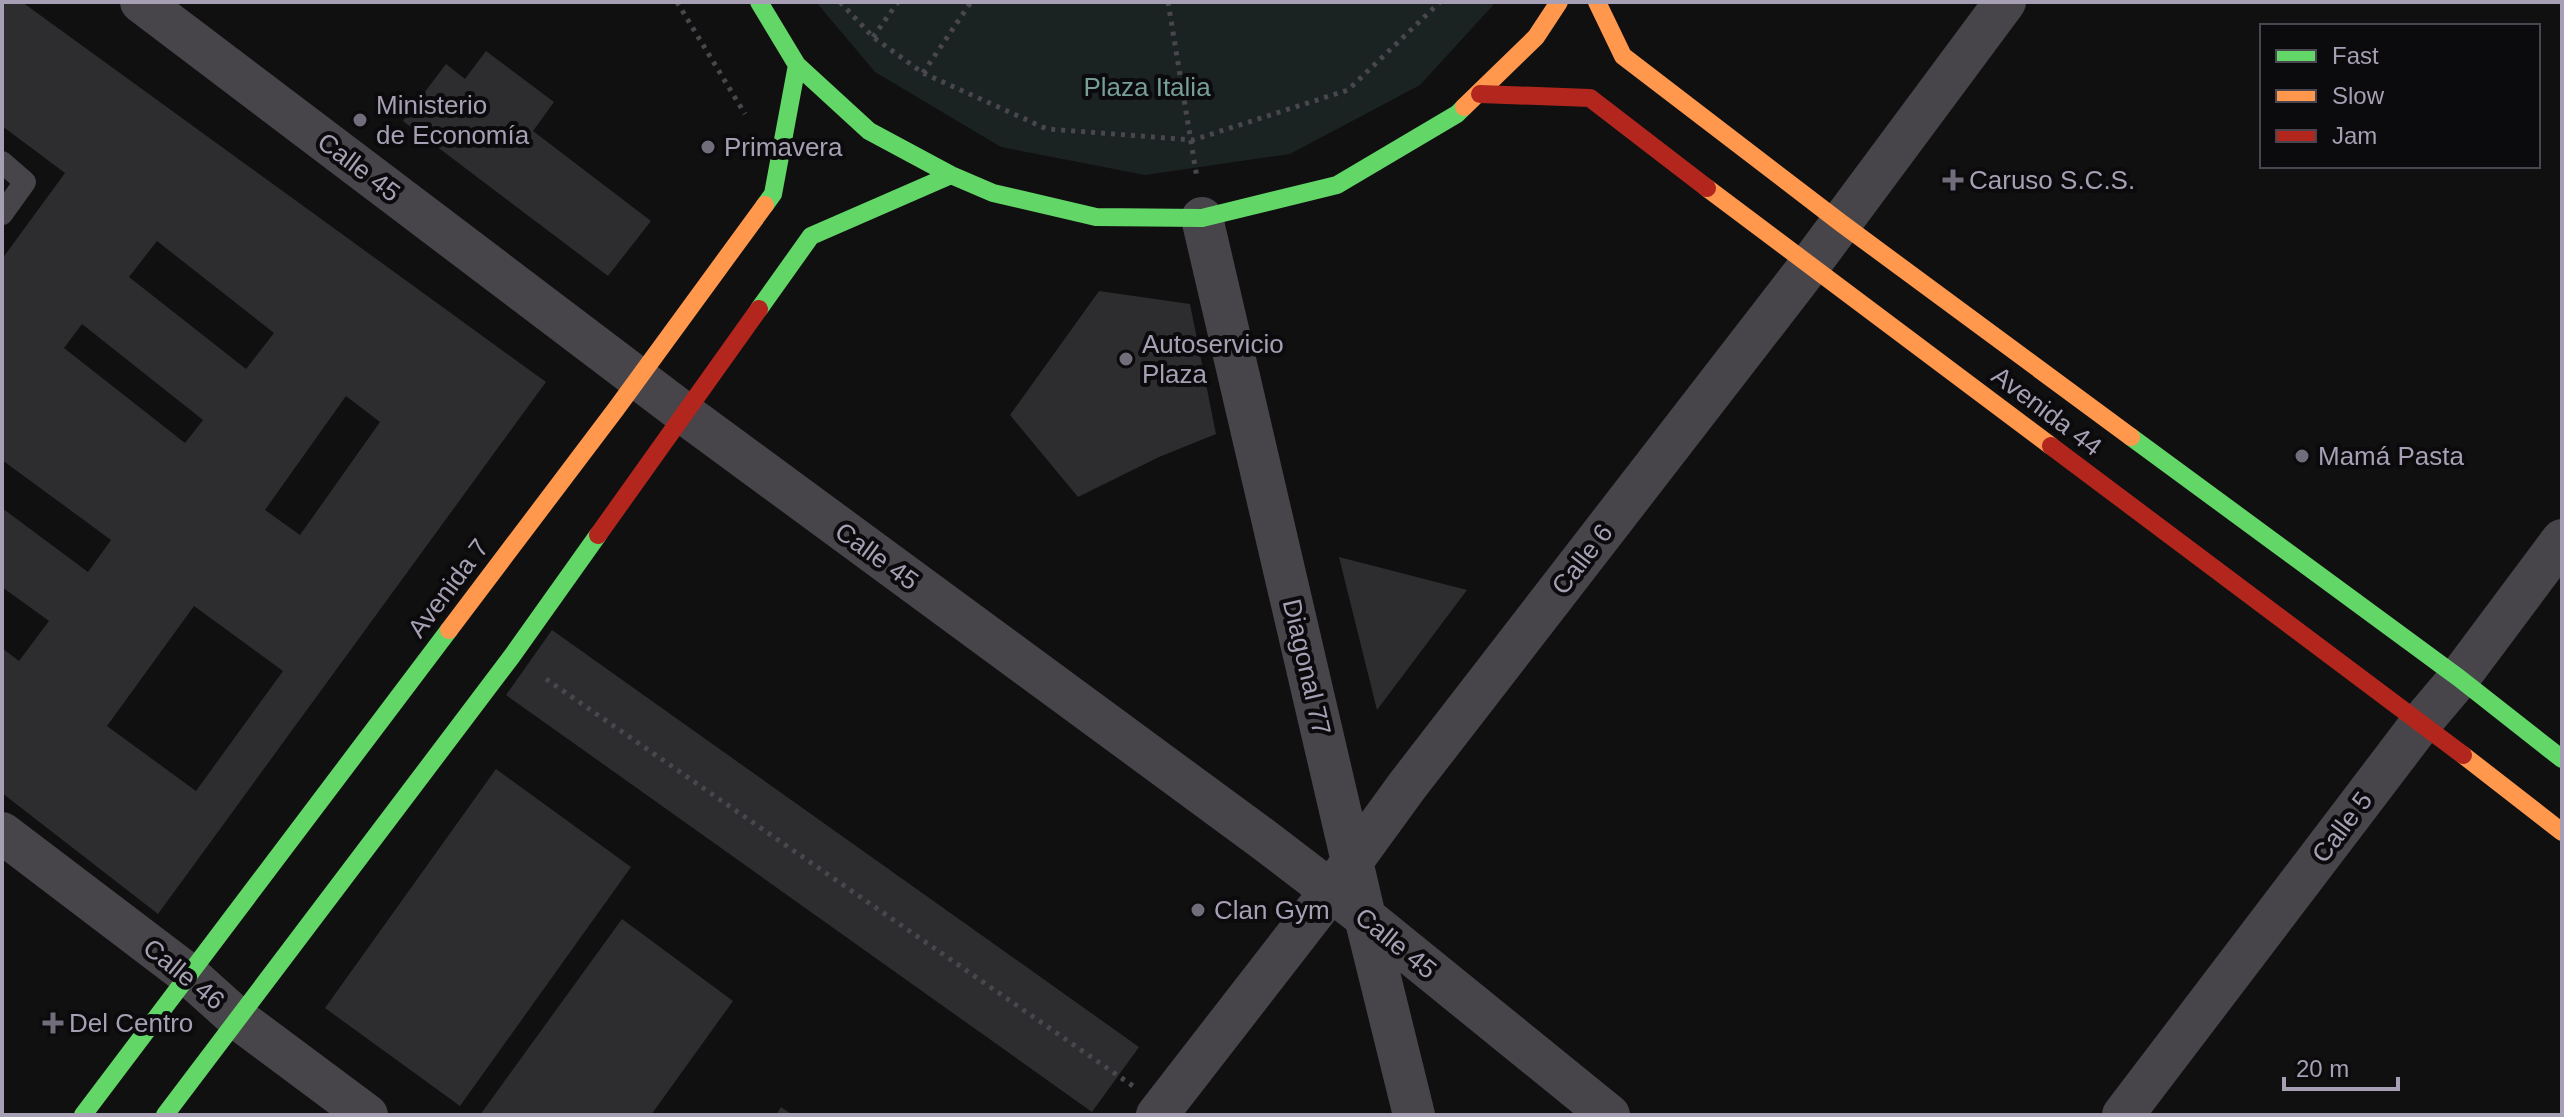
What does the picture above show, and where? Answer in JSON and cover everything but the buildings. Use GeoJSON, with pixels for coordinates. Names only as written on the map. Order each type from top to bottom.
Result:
{"type":"FeatureCollection","features":[{"type":"Feature","properties":{"kind":"main road"},"geometry":{"type":"LineString","coordinates":[[759,2],[797,65],[869,131],[951,175],[993,193],[1096,217],[1202,218],[1337,185],[1457,114],[1536,37],[1559,2]]}},
{"type":"Feature","properties":{"kind":"main road","name":"Avenida 44"},"geometry":{"type":"LineString","coordinates":[[1597,2],[1623,56],[1841,223],[2459,678],[2562,759]]}},
{"type":"Feature","properties":{"kind":"main road","name":"Avenida 7"},"geometry":{"type":"LineString","coordinates":[[83,1115],[638,379],[773,194],[797,65]]}},
{"type":"Feature","properties":{"kind":"main road","name":"Avenida 44"},"geometry":{"type":"LineString","coordinates":[[1480,94],[1590,98],[2562,832]]}},
{"type":"Feature","properties":{"kind":"main road"},"geometry":{"type":"LineString","coordinates":[[165,1115],[512,656],[811,236],[951,175]]}},
{"type":"Feature","properties":{"kind":"street","name":"Calle 45"},"geometry":{"type":"LineString","coordinates":[[141,2],[638,379],[1263,839],[1341,877]]}},
{"type":"Feature","properties":{"kind":"street","name":"Calle 6"},"geometry":{"type":"LineString","coordinates":[[1160,1111],[1809,266],[2005,2]]}},
{"type":"Feature","properties":{"kind":"street","name":"Diagonal 77"},"geometry":{"type":"LineString","coordinates":[[1202,218],[1341,877],[1365,917],[1414,1115]]}},
{"type":"Feature","properties":{"kind":"street","name":"Calle 5"},"geometry":{"type":"LineString","coordinates":[[2123,1115],[2562,540]]}},
{"type":"Feature","properties":{"kind":"street","name":"Calle 46"},"geometry":{"type":"LineString","coordinates":[[2,833],[189,975],[238,1019],[367,1115]]}},
{"type":"Feature","properties":{"kind":"street","name":"Calle 45"},"geometry":{"type":"LineString","coordinates":[[1365,917],[1609,1115]]}},
{"type":"Feature","properties":{"kind":"lane"},"geometry":{"type":"LineString","coordinates":[[2,162],[25,182],[2,214]]}},
{"type":"Feature","properties":{"kind":"path"},"geometry":{"type":"LineString","coordinates":[[677,2],[745,113],[748,128]]}},
{"type":"Feature","properties":{"kind":"path"},"geometry":{"type":"LineString","coordinates":[[840,2],[873,37],[923,73],[1047,129],[1193,140],[1348,90],[1440,2]]}},
{"type":"Feature","properties":{"kind":"path"},"geometry":{"type":"LineString","coordinates":[[873,37],[898,2]]}},
{"type":"Feature","properties":{"kind":"path"},"geometry":{"type":"LineString","coordinates":[[923,73],[971,2]]}},
{"type":"Feature","properties":{"kind":"path"},"geometry":{"type":"LineString","coordinates":[[1168,2],[1193,140],[1202,218]]}},
{"type":"Feature","properties":{"kind":"path"},"geometry":{"type":"LineString","coordinates":[[512,656],[1160,1111]]}},
{"type":"Feature","properties":{"kind":"green space","name":"Plaza Italia"},"geometry":{"type":"Polygon","coordinates":[[[816,2],[1496,2],[1420,85],[1290,154],[1145,175],[1001,147],[875,72],[816,2]]]}},
{"type":"Feature","properties":{"kind":"traffic: fast"},"geometry":{"type":"LineString","coordinates":[[759,2],[797,65],[869,131],[951,175],[993,193],[1096,217],[1202,218],[1337,185],[1464,107]]}},
{"type":"Feature","properties":{"kind":"traffic: fast"},"geometry":{"type":"LineString","coordinates":[[765,205],[773,194],[797,65]]}},
{"type":"Feature","properties":{"kind":"traffic: fast"},"geometry":{"type":"LineString","coordinates":[[759,309],[811,236],[951,175]]}},
{"type":"Feature","properties":{"kind":"traffic: fast"},"geometry":{"type":"LineString","coordinates":[[2131,437],[2459,678],[2562,759]]}},
{"type":"Feature","properties":{"kind":"traffic: fast"},"geometry":{"type":"LineString","coordinates":[[165,1115],[512,656],[598,535]]}},
{"type":"Feature","properties":{"kind":"traffic: fast"},"geometry":{"type":"LineString","coordinates":[[83,1115],[449,630]]}},
{"type":"Feature","properties":{"kind":"traffic: slow"},"geometry":{"type":"LineString","coordinates":[[1464,107],[1536,37],[1559,2]]}},
{"type":"Feature","properties":{"kind":"traffic: slow"},"geometry":{"type":"LineString","coordinates":[[1597,2],[1623,56],[1841,223],[2131,437]]}},
{"type":"Feature","properties":{"kind":"traffic: slow"},"geometry":{"type":"LineString","coordinates":[[1707,188],[2051,446]]}},
{"type":"Feature","properties":{"kind":"traffic: slow"},"geometry":{"type":"LineString","coordinates":[[449,630],[765,205]]}},
{"type":"Feature","properties":{"kind":"traffic: slow"},"geometry":{"type":"LineString","coordinates":[[2463,755],[2562,832]]}},
{"type":"Feature","properties":{"kind":"traffic: jam"},"geometry":{"type":"LineString","coordinates":[[1480,94],[1590,98],[1707,188]]}},
{"type":"Feature","properties":{"kind":"traffic: jam"},"geometry":{"type":"LineString","coordinates":[[598,535],[759,309]]}},
{"type":"Feature","properties":{"kind":"traffic: jam"},"geometry":{"type":"LineString","coordinates":[[2051,446],[2463,755]]}},
{"type":"Feature","properties":{"kind":"place","name":"Ministerio de Economía"},"geometry":{"type":"Point","coordinates":[360,120]}},
{"type":"Feature","properties":{"kind":"place","name":"Primavera"},"geometry":{"type":"Point","coordinates":[708,147]}},
{"type":"Feature","properties":{"kind":"place","name":"Caruso S.C.S."},"geometry":{"type":"Point","coordinates":[1953,180]}},
{"type":"Feature","properties":{"kind":"place","name":"Autoservicio Plaza"},"geometry":{"type":"Point","coordinates":[1126,359]}},
{"type":"Feature","properties":{"kind":"place","name":"Mamá Pasta"},"geometry":{"type":"Point","coordinates":[2302,456]}},
{"type":"Feature","properties":{"kind":"place","name":"Clan Gym"},"geometry":{"type":"Point","coordinates":[1198,910]}},
{"type":"Feature","properties":{"kind":"place","name":"Del Centro"},"geometry":{"type":"Point","coordinates":[53,1023]}}]}
